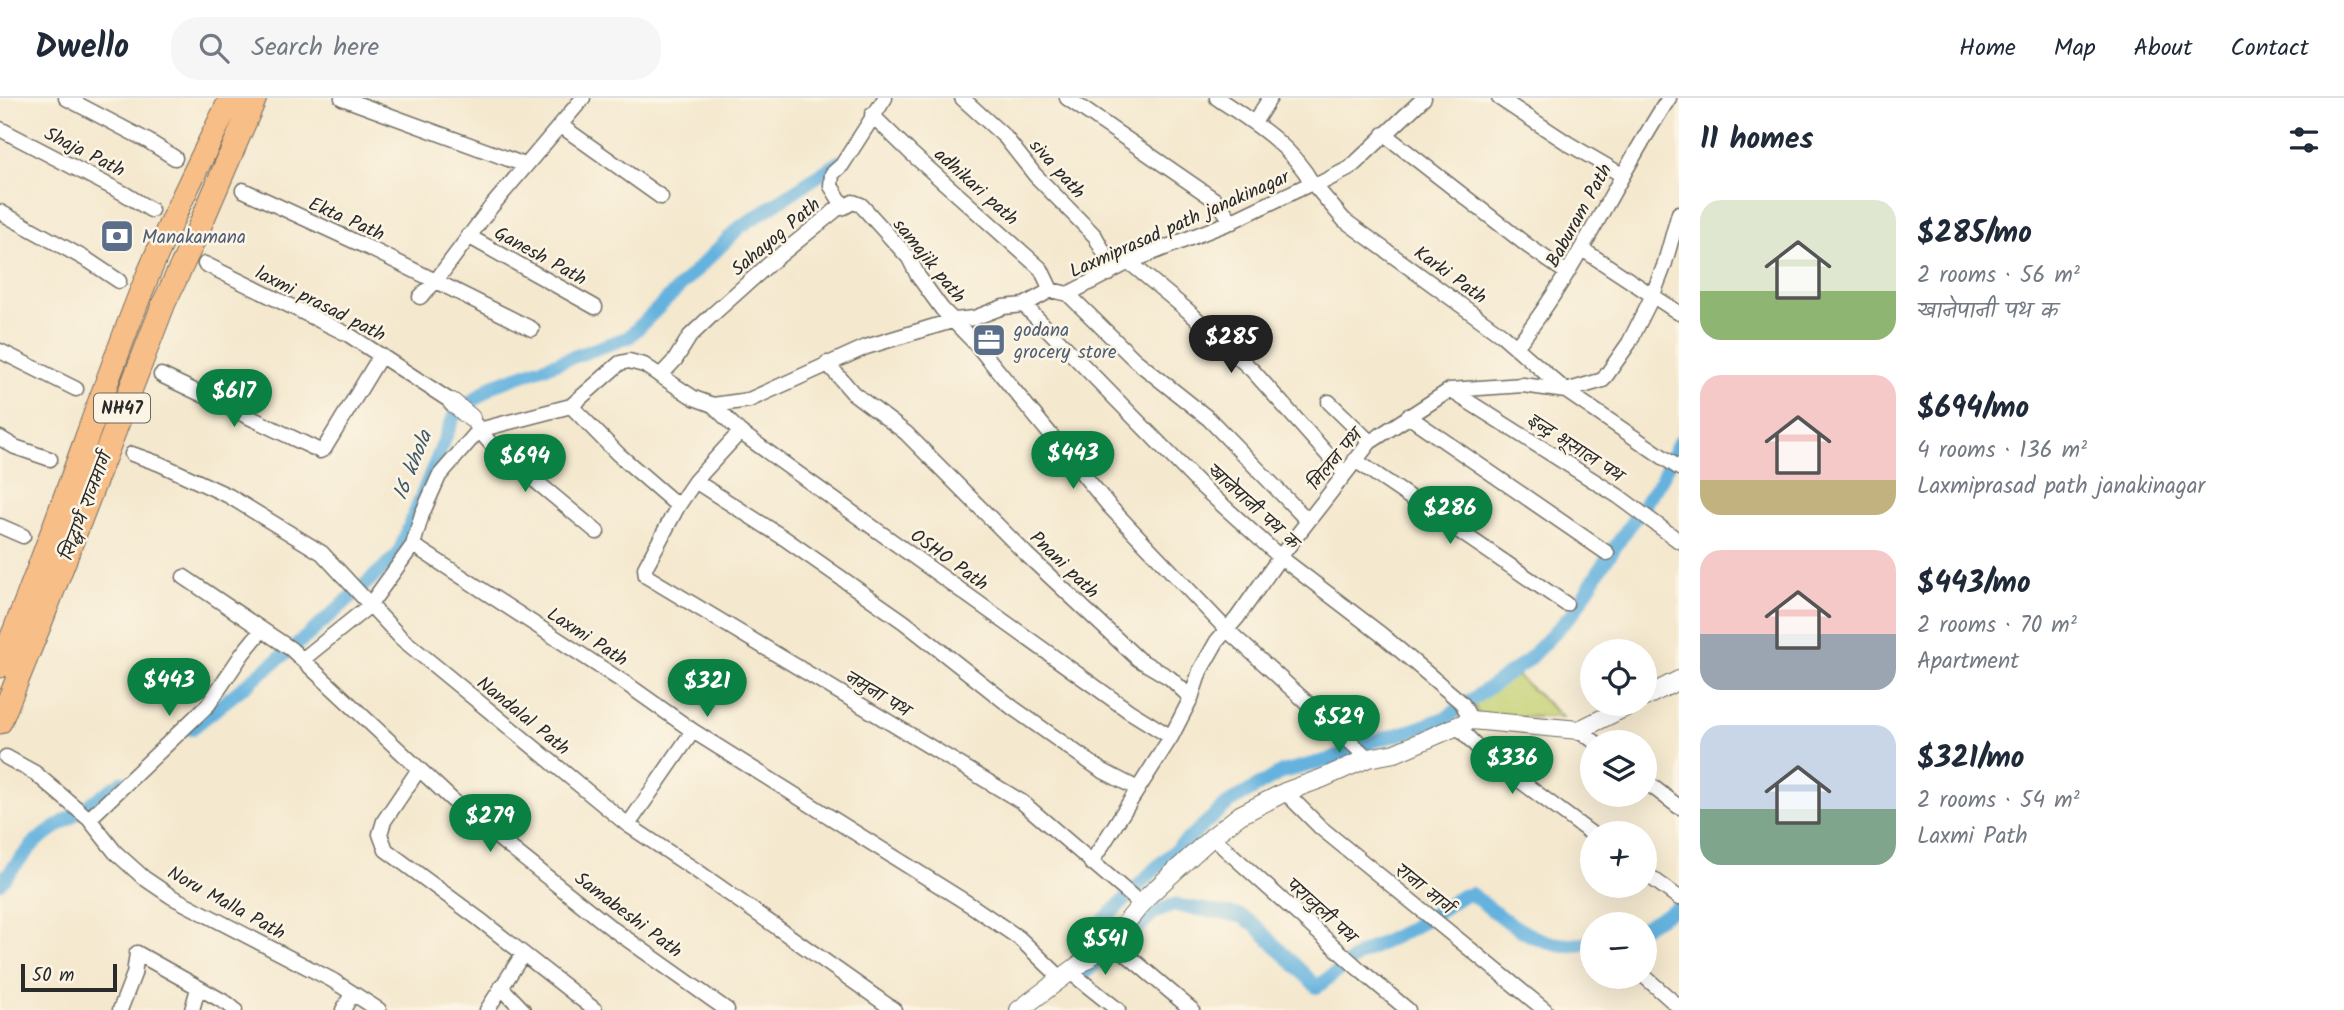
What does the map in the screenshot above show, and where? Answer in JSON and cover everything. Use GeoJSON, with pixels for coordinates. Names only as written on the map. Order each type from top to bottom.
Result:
{"type":"FeatureCollection","features":[{"type":"Feature","properties":{"kind":"highway","name":"सिद्धार्थ राजमार्ग"},"geometry":{"type":"LineString","coordinates":[[0,666],[140,294],[230,98]]}},
{"type":"Feature","properties":{"kind":"highway","name":"सिद्धार्थ राजमार्ग"},"geometry":{"type":"LineString","coordinates":[[0,722],[164,303],[255,98]]}},
{"type":"Feature","properties":{"kind":"street"},"geometry":{"type":"LineString","coordinates":[[66,98],[175,158]]}},
{"type":"Feature","properties":{"kind":"street"},"geometry":{"type":"LineString","coordinates":[[342,98],[524,165]]}},
{"type":"Feature","properties":{"kind":"street"},"geometry":{"type":"LineString","coordinates":[[420,297],[435,282],[524,165],[583,98]]}},
{"type":"Feature","properties":{"kind":"street"},"geometry":{"type":"LineString","coordinates":[[872,114],[885,98]]}},
{"type":"Feature","properties":{"kind":"street","name":"siva path"},"geometry":{"type":"LineString","coordinates":[[962,98],[1005,137],[1035,175],[1095,236],[1109,262],[1109,274]]}},
{"type":"Feature","properties":{"kind":"street"},"geometry":{"type":"LineString","coordinates":[[1067,98],[1218,202],[1232,222]]}},
{"type":"Feature","properties":{"kind":"street","name":"Karki Path"},"geometry":{"type":"LineString","coordinates":[[1217,98],[1292,153],[1314,185],[1345,220],[1502,335],[1566,391],[1679,468]]}},
{"type":"Feature","properties":{"kind":"street"},"geometry":{"type":"LineString","coordinates":[[1254,123],[1270,98]]}},
{"type":"Feature","properties":{"kind":"street","name":"Laxmiprasad path janakinagar"},"geometry":{"type":"LineString","coordinates":[[713,405],[749,400],[866,347],[955,320],[974,318],[1003,307],[1024,305],[1051,290],[1068,294],[1129,262],[1232,222],[1350,168],[1424,98]]}},
{"type":"Feature","properties":{"kind":"street"},"geometry":{"type":"LineString","coordinates":[[1499,98],[1622,175]]}},
{"type":"Feature","properties":{"kind":"street","name":"Baburam Path"},"geometry":{"type":"LineString","coordinates":[[1516,347],[1542,315],[1669,98]]}},
{"type":"Feature","properties":{"kind":"street","name":"Sahayog Path"},"geometry":{"type":"LineString","coordinates":[[660,376],[675,360],[690,336],[712,315],[768,265],[837,209],[844,207],[831,186],[832,174],[842,165],[872,114]]}},
{"type":"Feature","properties":{"kind":"street","name":"adhikari path"},"geometry":{"type":"LineString","coordinates":[[872,114],[911,153],[1041,269],[1051,290]]}},
{"type":"Feature","properties":{"kind":"street"},"geometry":{"type":"LineString","coordinates":[[560,125],[662,197]]}},
{"type":"Feature","properties":{"kind":"street","name":"Shaja Path"},"geometry":{"type":"LineString","coordinates":[[0,129],[125,194],[150,210]]}},
{"type":"Feature","properties":{"kind":"street"},"geometry":{"type":"LineString","coordinates":[[1384,134],[1567,273]]}},
{"type":"Feature","properties":{"kind":"street","name":"Ekta Path"},"geometry":{"type":"LineString","coordinates":[[243,190],[371,249],[532,330]]}},
{"type":"Feature","properties":{"kind":"street","name":"samajik path"},"geometry":{"type":"LineString","coordinates":[[844,207],[853,202],[861,205],[909,258],[918,276],[942,309],[955,320]]}},
{"type":"Feature","properties":{"kind":"street"},"geometry":{"type":"LineString","coordinates":[[0,212],[89,261],[119,281]]}},
{"type":"Feature","properties":{"kind":"street","name":"मिलन पथ"},"geometry":{"type":"LineString","coordinates":[[1091,863],[1171,737],[1191,698],[1200,671],[1217,641],[1370,442],[1450,390],[1523,386],[1566,391],[1603,380],[1629,343],[1652,297],[1679,213]]}},
{"type":"Feature","properties":{"kind":"street","name":"Ganesh Path"},"geometry":{"type":"LineString","coordinates":[[468,236],[595,307]]}},
{"type":"Feature","properties":{"kind":"street"},"geometry":{"type":"LineString","coordinates":[[1582,249],[1679,313]]}},
{"type":"Feature","properties":{"kind":"street"},"geometry":{"type":"LineString","coordinates":[[1129,262],[1187,310],[1253,371],[1344,473]]}},
{"type":"Feature","properties":{"kind":"street","name":"laxmi prasad path"},"geometry":{"type":"LineString","coordinates":[[205,264],[349,335],[452,402]]}},
{"type":"Feature","properties":{"kind":"street"},"geometry":{"type":"LineString","coordinates":[[1068,294],[1135,360],[1209,419],[1308,521]]}},
{"type":"Feature","properties":{"kind":"street","name":"खानेपानी पथ क"},"geometry":{"type":"LineString","coordinates":[[1024,305],[1199,484],[1280,557],[1382,635],[1462,703],[1465,724],[1484,754],[1580,825]]}},
{"type":"Feature","properties":{"kind":"street"},"geometry":{"type":"LineString","coordinates":[[955,320],[1110,507],[1226,629],[1368,757]]}},
{"type":"Feature","properties":{"kind":"street"},"geometry":{"type":"LineString","coordinates":[[0,351],[76,389]]}},
{"type":"Feature","properties":{"kind":"street"},"geometry":{"type":"LineString","coordinates":[[161,375],[320,451],[324,449],[381,355]]}},
{"type":"Feature","properties":{"kind":"street"},"geometry":{"type":"LineString","coordinates":[[296,655],[369,606],[413,545],[422,514],[439,476],[475,424],[571,406],[620,363],[629,361],[643,365],[694,398],[713,405]]}},
{"type":"Feature","properties":{"kind":"street","name":"Pnani path"},"geometry":{"type":"LineString","coordinates":[[827,363],[853,393],[906,433],[1004,533],[1138,659],[1170,678],[1191,698]]}},
{"type":"Feature","properties":{"kind":"street","name":"इन्द्र भूसाल पथ"},"geometry":{"type":"LineString","coordinates":[[1450,390],[1640,512],[1679,541]]}},
{"type":"Feature","properties":{"kind":"street"},"geometry":{"type":"LineString","coordinates":[[452,402],[491,444],[597,532]]}},
{"type":"Feature","properties":{"kind":"street"},"geometry":{"type":"LineString","coordinates":[[1329,402],[1370,442]]}},
{"type":"Feature","properties":{"kind":"street","name":"OSHO Path"},"geometry":{"type":"LineString","coordinates":[[713,405],[740,432],[1129,711],[1171,737]]}},
{"type":"Feature","properties":{"kind":"street"},"geometry":{"type":"LineString","coordinates":[[571,406],[618,454],[678,506],[695,481],[740,432]]}},
{"type":"Feature","properties":{"kind":"street"},"geometry":{"type":"LineString","coordinates":[[1408,416],[1607,553]]}},
{"type":"Feature","properties":{"kind":"street"},"geometry":{"type":"LineString","coordinates":[[0,438],[15,447],[50,459]]}},
{"type":"Feature","properties":{"kind":"street","name":"Nandalal Path"},"geometry":{"type":"LineString","coordinates":[[132,454],[229,496],[323,553],[401,638],[628,825],[894,1010]]}},
{"type":"Feature","properties":{"kind":"street"},"geometry":{"type":"LineString","coordinates":[[1355,460],[1566,604]]}},
{"type":"Feature","properties":{"kind":"street"},"geometry":{"type":"LineString","coordinates":[[695,481],[785,538],[904,622],[1013,708],[1101,769],[1138,789]]}},
{"type":"Feature","properties":{"kind":"street","name":"नमुना पथ"},"geometry":{"type":"LineString","coordinates":[[678,506],[645,568],[646,576],[1022,802],[1141,903]]}},
{"type":"Feature","properties":{"kind":"street"},"geometry":{"type":"LineString","coordinates":[[0,526],[23,536]]}},
{"type":"Feature","properties":{"kind":"street","name":"Laxmi Path"},"geometry":{"type":"LineString","coordinates":[[413,545],[628,685],[692,731],[972,906],[1118,1010]]}},
{"type":"Feature","properties":{"kind":"street","name":"Samabeshi Path"},"geometry":{"type":"LineString","coordinates":[[184,576],[296,655],[463,810],[610,926],[727,1010]]}},
{"type":"Feature","properties":{"kind":"street"},"geometry":{"type":"LineString","coordinates":[[89,820],[208,705],[261,631]]}},
{"type":"Feature","properties":{"kind":"street"},"geometry":{"type":"LineString","coordinates":[[1657,691],[1679,680]]}},
{"type":"Feature","properties":{"kind":"street"},"geometry":{"type":"LineString","coordinates":[[1018,1010],[1111,942],[1141,903],[1212,837],[1240,815],[1285,792],[1368,757],[1395,753],[1465,724],[1579,730],[1608,716]]}},
{"type":"Feature","properties":{"kind":"street"},"geometry":{"type":"LineString","coordinates":[[628,825],[692,731]]}},
{"type":"Feature","properties":{"kind":"street","name":"Noru Malla Path"},"geometry":{"type":"LineString","coordinates":[[6,757],[35,774],[89,820],[115,852],[144,878],[172,897],[332,980],[379,1010]]}},
{"type":"Feature","properties":{"kind":"street"},"geometry":{"type":"LineString","coordinates":[[419,769],[384,821],[380,834],[386,850],[595,1010]]}},
{"type":"Feature","properties":{"kind":"street"},"geometry":{"type":"LineString","coordinates":[[1657,790],[1679,807]]}},
{"type":"Feature","properties":{"kind":"street","name":"राना मार्ग"},"geometry":{"type":"LineString","coordinates":[[1285,792],[1321,828],[1545,1010]]}},
{"type":"Feature","properties":{"kind":"street","name":"पराजुली पथ"},"geometry":{"type":"LineString","coordinates":[[1212,837],[1408,1010]]}},
{"type":"Feature","properties":{"kind":"street"},"geometry":{"type":"LineString","coordinates":[[1657,882],[1679,898]]}},
{"type":"Feature","properties":{"kind":"street"},"geometry":{"type":"LineString","coordinates":[[1111,942],[1192,1010]]}},
{"type":"Feature","properties":{"kind":"street"},"geometry":{"type":"LineString","coordinates":[[120,1010],[134,974],[137,954],[228,1004],[234,1010]]}},
{"type":"Feature","properties":{"kind":"street"},"geometry":{"type":"LineString","coordinates":[[487,1010],[523,954]]}},
{"type":"Feature","properties":{"kind":"street"},"geometry":{"type":"LineString","coordinates":[[501,987],[523,1010]]}},
{"type":"Feature","properties":{"kind":"street"},"geometry":{"type":"LineString","coordinates":[[192,1010],[198,988]]}},
{"type":"Feature","properties":{"kind":"street"},"geometry":{"type":"LineString","coordinates":[[1657,988],[1679,1007]]}},
{"type":"Feature","properties":{"kind":"street"},"geometry":{"type":"LineString","coordinates":[[343,1010],[352,994]]}},
{"type":"Feature","properties":{"kind":"green space"},"geometry":{"type":"Polygon","coordinates":[[[1512,671],[1562,717],[1479,717],[1472,700],[1512,671]]]}},
{"type":"Feature","properties":{"kind":"waterway","name":"16 khola"},"geometry":{"type":"LineString","coordinates":[[191,729],[306,637],[398,555],[454,416],[492,386],[629,337],[740,227],[839,162]]}},
{"type":"Feature","properties":{"kind":"waterway"},"geometry":{"type":"LineString","coordinates":[[1082,942],[1157,867],[1227,804],[1282,772],[1328,760],[1374,741],[1447,717],[1527,661],[1573,613],[1661,480],[1679,442]]}},
{"type":"Feature","properties":{"kind":"waterway","name":"16 khola"},"geometry":{"type":"LineString","coordinates":[[0,883],[36,841],[122,782]]}},
{"type":"Feature","properties":{"kind":"waterway"},"geometry":{"type":"LineString","coordinates":[[1081,975],[1125,942],[1153,913],[1174,905],[1241,916],[1254,924],[1317,987],[1360,954],[1410,929],[1462,896],[1471,894],[1512,925],[1542,940],[1558,944],[1580,944]]}},
{"type":"Feature","properties":{"kind":"waterway"},"geometry":{"type":"LineString","coordinates":[[1657,919],[1679,907]]}},
{"type":"Feature","properties":{"kind":"place","name":"Manakamana"},"geometry":{"type":"Point","coordinates":[117,236]}},
{"type":"Feature","properties":{"kind":"place","name":"godana grocery store"},"geometry":{"type":"Point","coordinates":[989,340]}}]}
